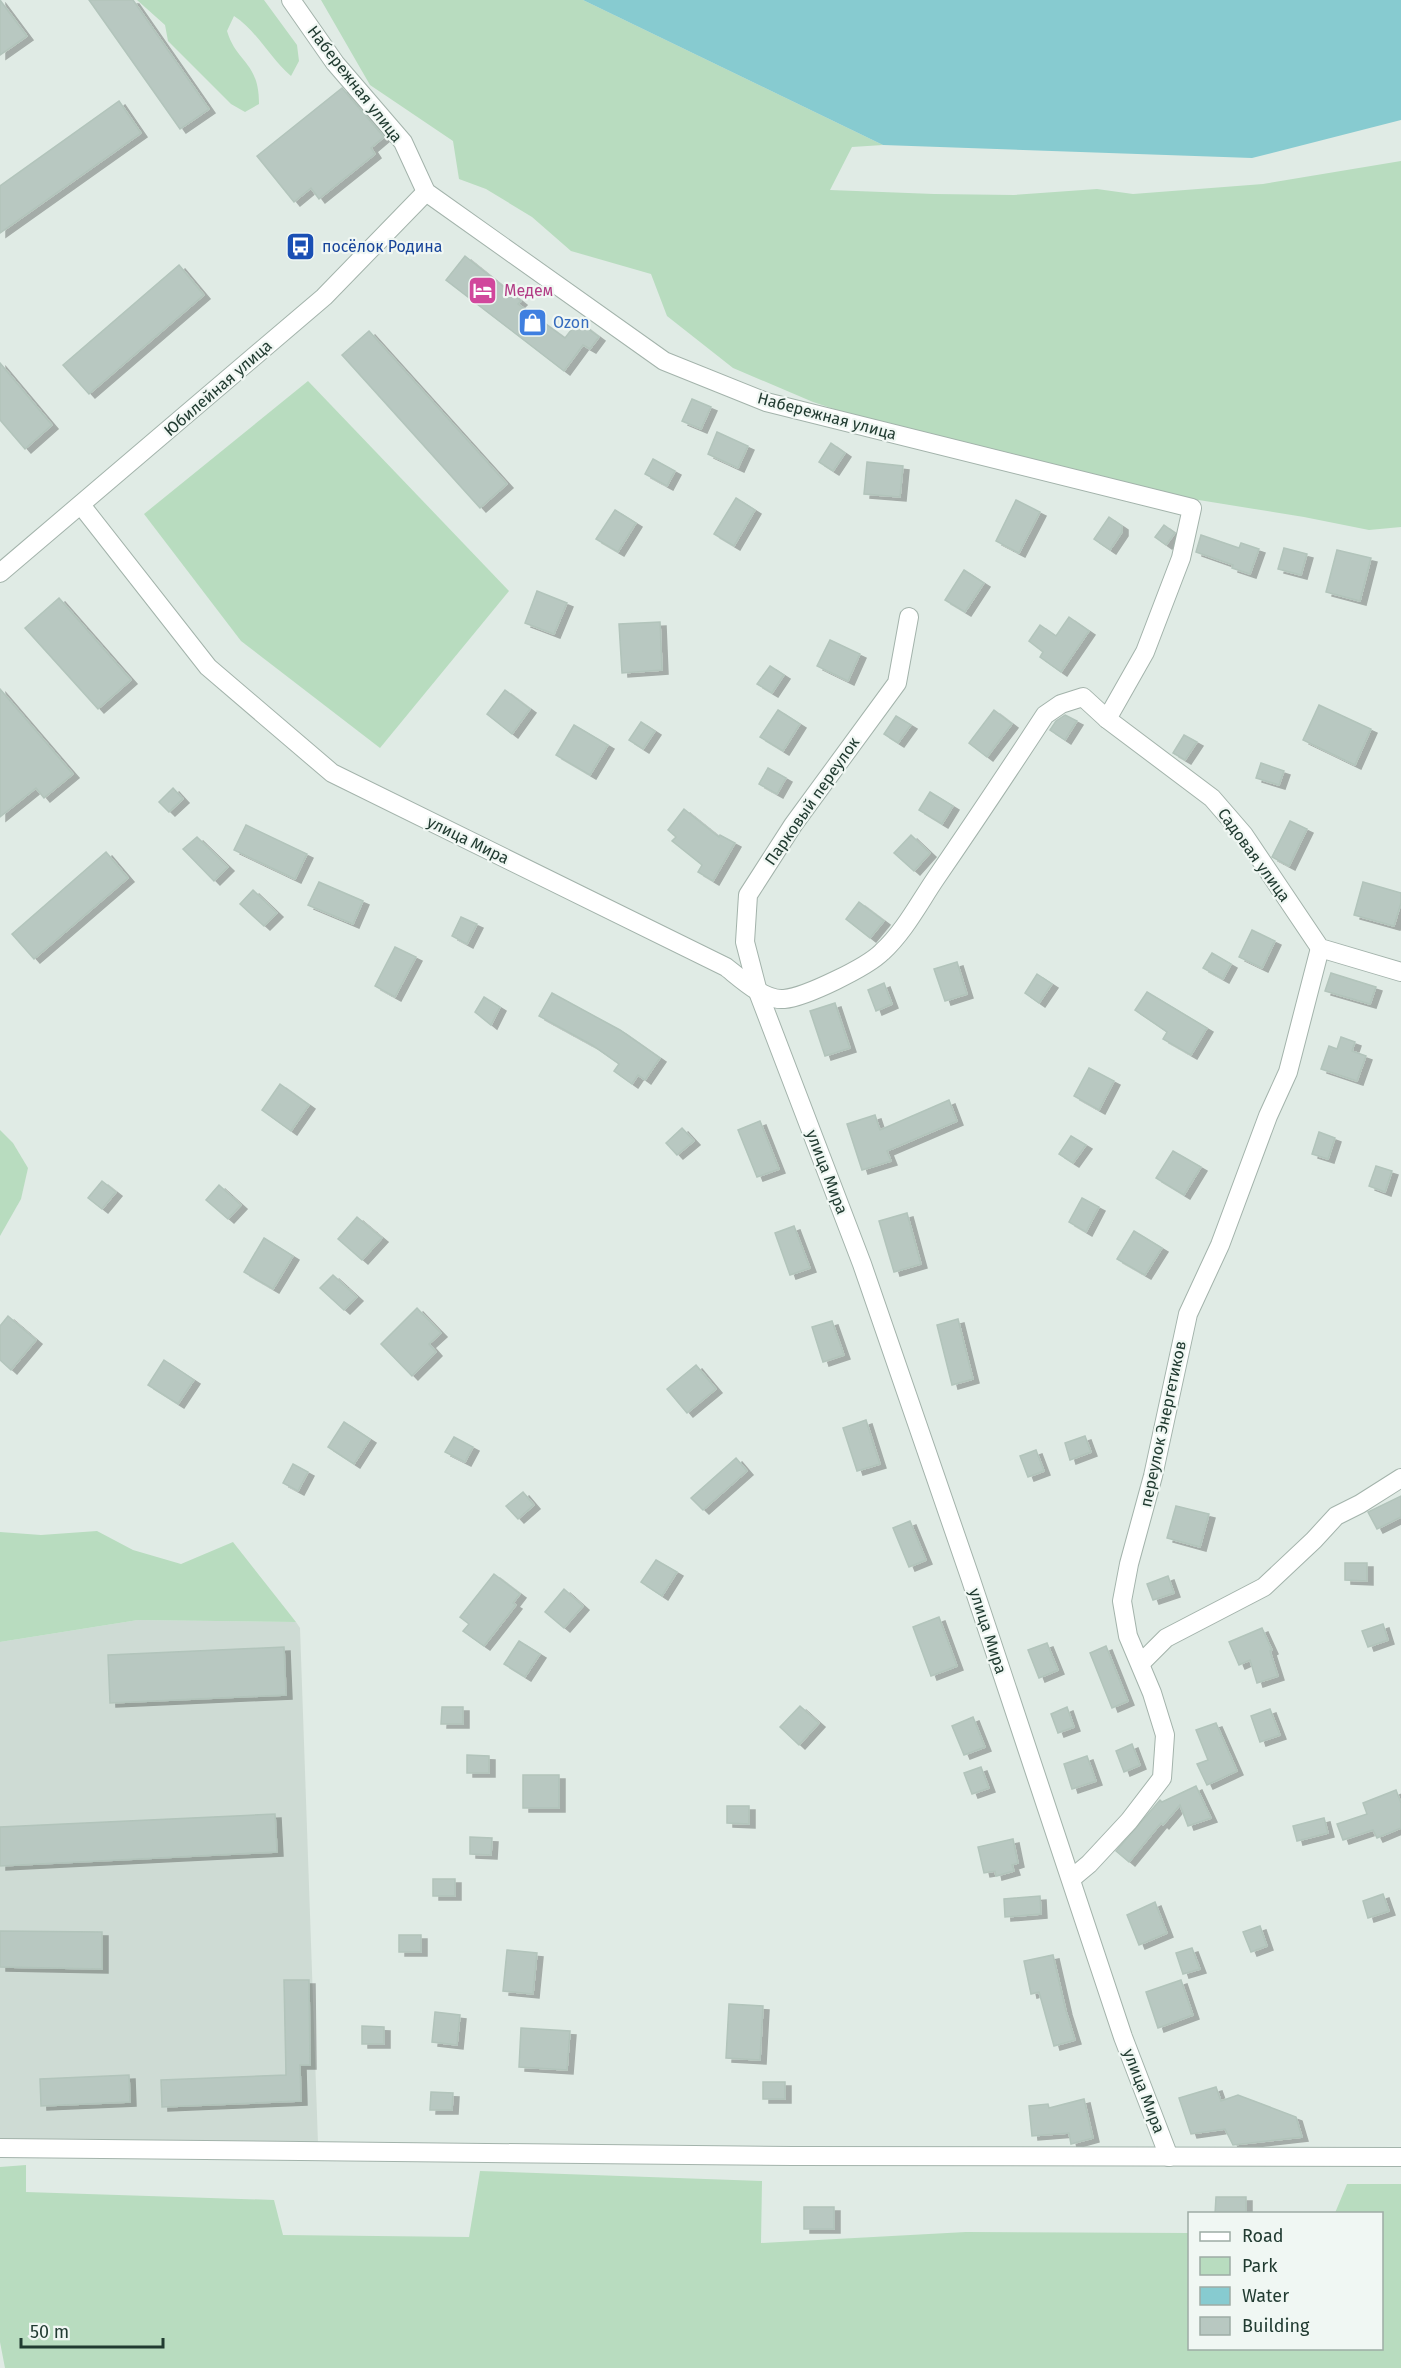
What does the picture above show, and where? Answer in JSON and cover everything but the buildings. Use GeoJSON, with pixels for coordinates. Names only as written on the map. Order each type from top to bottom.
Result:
{"type":"FeatureCollection","features":[{"type":"Feature","properties":{"kind":"street","name":"Набережная улица"},"geometry":{"type":"LineString","coordinates":[[291,0],[335,63],[403,142],[426,192],[664,361],[766,402],[1192,508],[1181,558],[1145,652],[1107,719]]}},
{"type":"Feature","properties":{"kind":"street","name":"Юбилейная улица"},"geometry":{"type":"LineString","coordinates":[[0,573],[324,297],[426,192]]}},
{"type":"Feature","properties":{"kind":"street","name":"улица Мира"},"geometry":{"type":"LineString","coordinates":[[81,505],[208,667],[332,773],[726,967],[758,992],[862,1264],[970,1577],[1123,2037],[1168,2157]]}},
{"type":"Feature","properties":{"kind":"street","name":"Парковый переулок"},"geometry":{"type":"LineString","coordinates":[[758,992],[745,942],[748,896],[793,825],[897,683],[909,617]]}},
{"type":"Feature","properties":{"kind":"street","name":"Садовая улица"},"geometry":{"type":"LineString","coordinates":[[758,992],[783,1000],[802,994],[865,966],[883,952],[977,818],[1045,715],[1061,704],[1083,698],[1107,719],[1212,798],[1244,835],[1320,948]]}},
{"type":"Feature","properties":{"kind":"street"},"geometry":{"type":"LineString","coordinates":[[1320,948],[1401,972]]}},
{"type":"Feature","properties":{"kind":"street","name":"переулок Энергетиков"},"geometry":{"type":"LineString","coordinates":[[1071,1879],[1089,1864],[1129,1821],[1162,1778],[1165,1735],[1141,1663],[1128,1636],[1122,1601],[1129,1564],[1153,1476],[1188,1314],[1220,1245],[1268,1116],[1288,1072],[1320,948]]}},
{"type":"Feature","properties":{"kind":"street"},"geometry":{"type":"LineString","coordinates":[[1141,1663],[1166,1638],[1264,1587],[1314,1540],[1335,1516],[1360,1504],[1401,1478]]}},
{"type":"Feature","properties":{"kind":"street"},"geometry":{"type":"LineString","coordinates":[[0,2148],[793,2156],[1401,2157]]}},
{"type":"Feature","properties":{"kind":"shaded area"},"geometry":{"type":"Polygon","coordinates":[[[138,1620],[296,1622],[300,1628],[318,2143],[0,2139],[0,1642],[138,1620]]]}},
{"type":"Feature","properties":{"kind":"green space"},"geometry":{"type":"Polygon","coordinates":[[[137,0],[264,0],[297,45],[299,61],[291,76],[250,29],[234,16],[227,31],[236,50],[252,71],[258,90],[259,104],[245,112],[231,104],[168,41],[165,25],[137,0]]]}},
{"type":"Feature","properties":{"kind":"green space"},"geometry":{"type":"Polygon","coordinates":[[[321,0],[583,0],[883,145],[852,147],[830,190],[1014,195],[1097,189],[1133,194],[1263,184],[1401,161],[1401,527],[1369,530],[1174,496],[876,423],[813,402],[733,368],[667,316],[651,274],[571,251],[532,217],[486,189],[459,179],[453,141],[370,85],[321,0]]]}},
{"type":"Feature","properties":{"kind":"green space"},"geometry":{"type":"Polygon","coordinates":[[[308,381],[509,591],[380,748],[241,641],[144,514],[308,381]]]}},
{"type":"Feature","properties":{"kind":"green space"},"geometry":{"type":"Polygon","coordinates":[[[0,1130],[13,1143],[28,1168],[21,1199],[0,1236],[0,1130]]]}},
{"type":"Feature","properties":{"kind":"green space"},"geometry":{"type":"Polygon","coordinates":[[[97,1531],[133,1550],[181,1564],[233,1542],[296,1622],[138,1620],[0,1642],[0,1532],[41,1535],[97,1531]]]}},
{"type":"Feature","properties":{"kind":"green space"},"geometry":{"type":"Polygon","coordinates":[[[26,2165],[26,2192],[274,2200],[283,2235],[469,2237],[480,2171],[762,2181],[761,2243],[966,2232],[1188,2233],[1188,2350],[1383,2350],[1383,2212],[1335,2212],[1347,2184],[1401,2184],[1401,2368],[5,2368],[0,2342],[0,2167],[26,2165]]]}},
{"type":"Feature","properties":{"kind":"water"},"geometry":{"type":"Polygon","coordinates":[[[583,0],[1401,0],[1401,120],[1252,158],[883,145],[583,0]]]}},
{"type":"Feature","properties":{"kind":"place","name":"посёлок Родина"},"geometry":{"type":"Point","coordinates":[301,246]}},
{"type":"Feature","properties":{"kind":"place","name":"Медем"},"geometry":{"type":"Point","coordinates":[483,290]}},
{"type":"Feature","properties":{"kind":"place","name":"Ozon"},"geometry":{"type":"Point","coordinates":[532,322]}}]}
